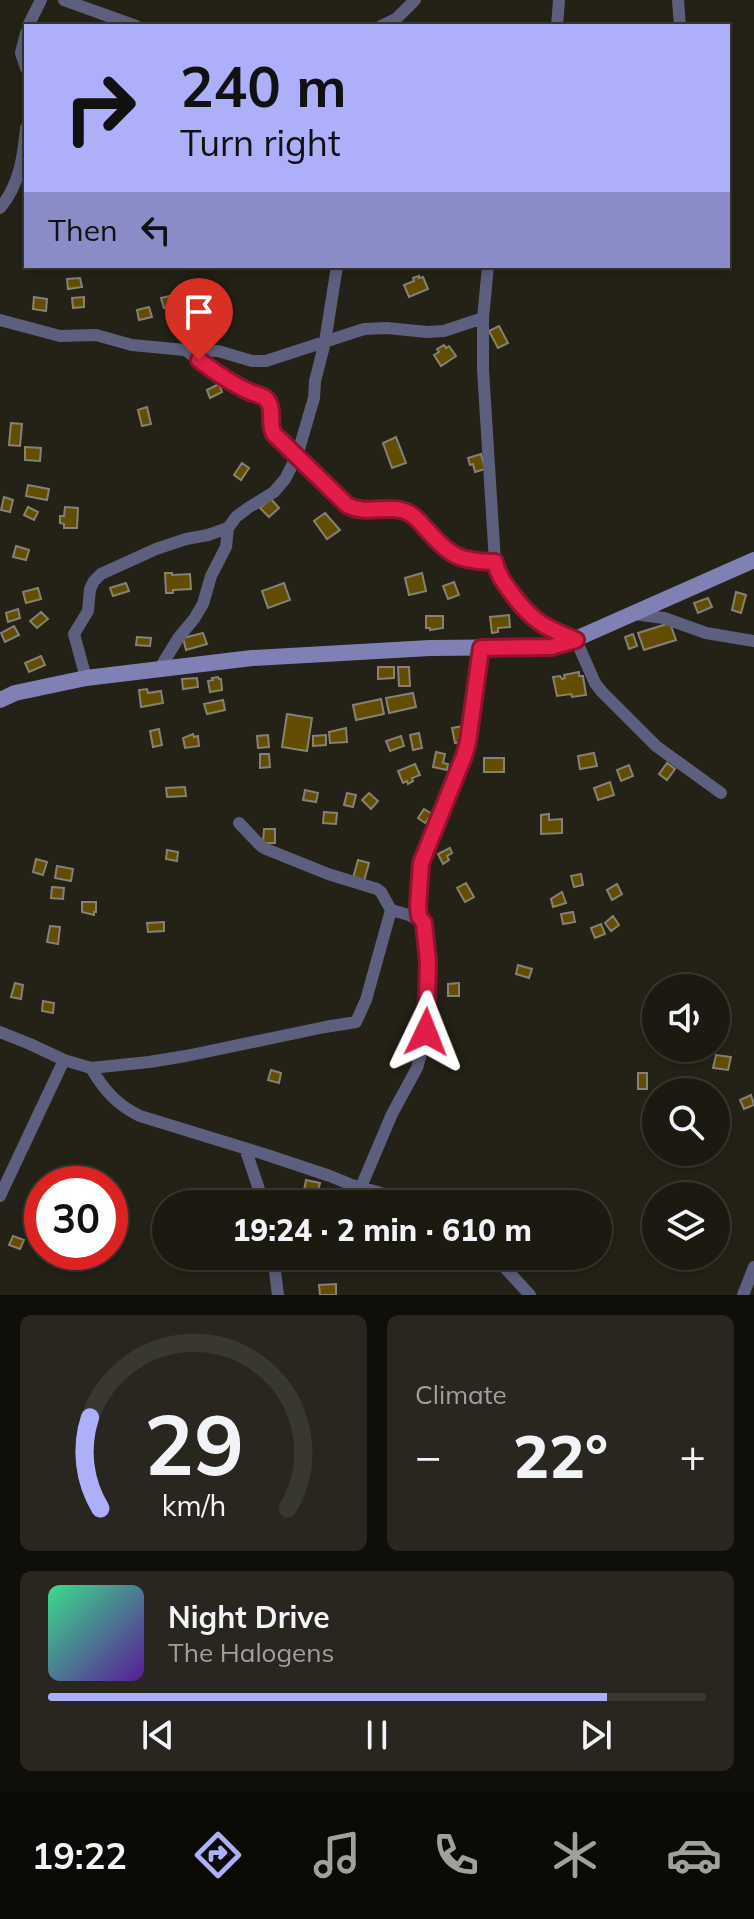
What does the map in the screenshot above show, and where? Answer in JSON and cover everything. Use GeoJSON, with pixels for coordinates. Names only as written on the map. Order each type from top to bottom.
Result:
{"type":"FeatureCollection","features":[{"type":"Feature","properties":{"kind":"street"},"geometry":{"type":"LineString","coordinates":[[29,24],[41,0]]}},
{"type":"Feature","properties":{"kind":"street"},"geometry":{"type":"LineString","coordinates":[[64,0],[130,24]]}},
{"type":"Feature","properties":{"kind":"street"},"geometry":{"type":"LineString","coordinates":[[385,24],[396,19],[415,0]]}},
{"type":"Feature","properties":{"kind":"street"},"geometry":{"type":"LineString","coordinates":[[557,24],[559,0]]}},
{"type":"Feature","properties":{"kind":"street"},"geometry":{"type":"LineString","coordinates":[[678,0],[680,24]]}},
{"type":"Feature","properties":{"kind":"street"},"geometry":{"type":"LineString","coordinates":[[24,41],[21,53],[24,62]]}},
{"type":"Feature","properties":{"kind":"street"},"geometry":{"type":"LineString","coordinates":[[0,208],[16,183],[24,146]]}},
{"type":"Feature","properties":{"kind":"street"},"geometry":{"type":"LineString","coordinates":[[160,668],[203,604],[211,576],[226,547],[228,528],[236,517],[274,492],[297,456],[314,398],[337,268]]}},
{"type":"Feature","properties":{"kind":"street"},"geometry":{"type":"LineString","coordinates":[[488,268],[483,318],[483,369],[498,576],[524,610],[548,628],[576,640],[598,688],[656,746],[721,793]]}},
{"type":"Feature","properties":{"kind":"street"},"geometry":{"type":"LineString","coordinates":[[0,320],[60,336],[96,335],[132,345],[218,351],[252,361],[266,361],[364,329],[444,331],[483,318]]}},
{"type":"Feature","properties":{"kind":"street"},"geometry":{"type":"LineString","coordinates":[[185,350],[228,381],[265,397],[271,410],[271,430],[347,505],[354,509],[405,511],[458,558],[495,562]]}},
{"type":"Feature","properties":{"kind":"street"},"geometry":{"type":"LineString","coordinates":[[86,678],[74,634],[88,611],[94,581],[111,568],[156,549],[228,528]]}},
{"type":"Feature","properties":{"kind":"street"},"geometry":{"type":"LineString","coordinates":[[0,700],[15,693],[86,678],[252,658],[430,648],[551,647],[576,640],[754,560]]}},
{"type":"Feature","properties":{"kind":"street"},"geometry":{"type":"LineString","coordinates":[[634,614],[664,618],[706,633],[754,641]]}},
{"type":"Feature","properties":{"kind":"street"},"geometry":{"type":"LineString","coordinates":[[361,1187],[421,1054],[427,1022],[428,962],[424,923],[418,906],[421,863],[464,756],[481,648]]}},
{"type":"Feature","properties":{"kind":"street"},"geometry":{"type":"LineString","coordinates":[[0,1032],[64,1060],[91,1068],[186,1056],[356,1022],[366,1000],[391,910],[381,892],[266,849],[239,823]]}},
{"type":"Feature","properties":{"kind":"street"},"geometry":{"type":"LineString","coordinates":[[391,910],[424,923]]}},
{"type":"Feature","properties":{"kind":"street"},"geometry":{"type":"LineString","coordinates":[[0,1196],[64,1060]]}},
{"type":"Feature","properties":{"kind":"street"},"geometry":{"type":"LineString","coordinates":[[91,1068],[104,1089],[126,1109],[140,1116],[372,1190]]}},
{"type":"Feature","properties":{"kind":"street"},"geometry":{"type":"LineString","coordinates":[[245,1148],[259,1190]]}},
{"type":"Feature","properties":{"kind":"street"},"geometry":{"type":"LineString","coordinates":[[743,1295],[754,1267]]}},
{"type":"Feature","properties":{"kind":"street"},"geometry":{"type":"LineString","coordinates":[[275,1270],[278,1295]]}},
{"type":"Feature","properties":{"kind":"street"},"geometry":{"type":"LineString","coordinates":[[507,1270],[530,1295]]}},
{"type":"Feature","properties":{"kind":"building"},"geometry":{"type":"Polygon","coordinates":[[[419,276],[423,277],[428,289],[409,297],[404,285],[419,276]]]}},
{"type":"Feature","properties":{"kind":"building"},"geometry":{"type":"Polygon","coordinates":[[[80,278],[82,287],[68,289],[67,279],[80,278]]]}},
{"type":"Feature","properties":{"kind":"building"},"geometry":{"type":"Polygon","coordinates":[[[174,295],[177,305],[164,308],[161,298],[174,295]]]}},
{"type":"Feature","properties":{"kind":"building"},"geometry":{"type":"Polygon","coordinates":[[[34,297],[47,299],[46,311],[33,309],[34,297]]]}},
{"type":"Feature","properties":{"kind":"building"},"geometry":{"type":"Polygon","coordinates":[[[84,297],[84,307],[73,308],[72,298],[84,297]]]}},
{"type":"Feature","properties":{"kind":"building"},"geometry":{"type":"Polygon","coordinates":[[[149,307],[152,317],[139,320],[137,310],[149,307]]]}},
{"type":"Feature","properties":{"kind":"building"},"geometry":{"type":"Polygon","coordinates":[[[499,326],[508,343],[498,348],[489,331],[499,326]]]}},
{"type":"Feature","properties":{"kind":"building"},"geometry":{"type":"Polygon","coordinates":[[[444,345],[446,348],[449,346],[456,356],[441,366],[434,355],[444,345]]]}},
{"type":"Feature","properties":{"kind":"building"},"geometry":{"type":"Polygon","coordinates":[[[219,384],[222,392],[210,398],[207,390],[219,384]]]}},
{"type":"Feature","properties":{"kind":"building"},"geometry":{"type":"Polygon","coordinates":[[[147,407],[151,424],[142,426],[138,410],[147,407]]]}},
{"type":"Feature","properties":{"kind":"building"},"geometry":{"type":"Polygon","coordinates":[[[11,423],[22,424],[20,446],[9,445],[11,423]]]}},
{"type":"Feature","properties":{"kind":"building"},"geometry":{"type":"Polygon","coordinates":[[[396,437],[406,463],[392,468],[383,443],[396,437]]]}},
{"type":"Feature","properties":{"kind":"building"},"geometry":{"type":"Polygon","coordinates":[[[25,447],[41,448],[40,461],[25,460],[25,447]]]}},
{"type":"Feature","properties":{"kind":"building"},"geometry":{"type":"Polygon","coordinates":[[[481,454],[485,469],[475,472],[468,458],[481,454]]]}},
{"type":"Feature","properties":{"kind":"building"},"geometry":{"type":"Polygon","coordinates":[[[242,463],[249,468],[241,480],[234,475],[242,463]]]}},
{"type":"Feature","properties":{"kind":"building"},"geometry":{"type":"Polygon","coordinates":[[[28,485],[49,489],[47,500],[26,496],[28,485]]]}},
{"type":"Feature","properties":{"kind":"building"},"geometry":{"type":"Polygon","coordinates":[[[4,497],[13,500],[10,512],[1,510],[4,497]]]}},
{"type":"Feature","properties":{"kind":"building"},"geometry":{"type":"Polygon","coordinates":[[[271,499],[279,508],[269,517],[260,508],[271,499]]]}},
{"type":"Feature","properties":{"kind":"building"},"geometry":{"type":"Polygon","coordinates":[[[28,507],[38,512],[34,520],[24,515],[28,507]]]}},
{"type":"Feature","properties":{"kind":"building"},"geometry":{"type":"Polygon","coordinates":[[[65,507],[78,508],[77,528],[64,528],[64,524],[60,523],[65,507]]]}},
{"type":"Feature","properties":{"kind":"building"},"geometry":{"type":"Polygon","coordinates":[[[325,513],[340,530],[327,539],[314,521],[325,513]]]}},
{"type":"Feature","properties":{"kind":"building"},"geometry":{"type":"Polygon","coordinates":[[[16,546],[29,550],[26,560],[13,557],[16,546]]]}},
{"type":"Feature","properties":{"kind":"building"},"geometry":{"type":"Polygon","coordinates":[[[165,573],[190,574],[191,589],[166,593],[165,573]]]}},
{"type":"Feature","properties":{"kind":"building"},"geometry":{"type":"Polygon","coordinates":[[[422,573],[426,591],[409,595],[405,578],[422,573]]]}},
{"type":"Feature","properties":{"kind":"building"},"geometry":{"type":"Polygon","coordinates":[[[454,582],[459,595],[448,599],[443,586],[454,582]]]}},
{"type":"Feature","properties":{"kind":"building"},"geometry":{"type":"Polygon","coordinates":[[[126,583],[129,591],[113,596],[110,588],[126,583]]]}},
{"type":"Feature","properties":{"kind":"building"},"geometry":{"type":"Polygon","coordinates":[[[284,583],[290,600],[268,608],[262,591],[284,583]]]}},
{"type":"Feature","properties":{"kind":"building"},"geometry":{"type":"Polygon","coordinates":[[[38,588],[41,599],[26,603],[23,592],[38,588]]]}},
{"type":"Feature","properties":{"kind":"building"},"geometry":{"type":"Polygon","coordinates":[[[736,592],[746,595],[741,613],[732,610],[736,592]]]}},
{"type":"Feature","properties":{"kind":"building"},"geometry":{"type":"Polygon","coordinates":[[[708,598],[712,607],[698,613],[694,603],[708,598]]]}},
{"type":"Feature","properties":{"kind":"building"},"geometry":{"type":"Polygon","coordinates":[[[18,609],[20,618],[8,622],[6,613],[18,609]]]}},
{"type":"Feature","properties":{"kind":"building"},"geometry":{"type":"Polygon","coordinates":[[[41,612],[48,619],[37,628],[30,621],[41,612]]]}},
{"type":"Feature","properties":{"kind":"building"},"geometry":{"type":"Polygon","coordinates":[[[509,615],[510,627],[498,628],[498,632],[492,633],[490,617],[509,615]]]}},
{"type":"Feature","properties":{"kind":"building"},"geometry":{"type":"Polygon","coordinates":[[[426,616],[443,616],[443,628],[426,628],[426,616]]]}},
{"type":"Feature","properties":{"kind":"building"},"geometry":{"type":"Polygon","coordinates":[[[670,623],[676,640],[644,650],[638,633],[670,623]]]}},
{"type":"Feature","properties":{"kind":"building"},"geometry":{"type":"Polygon","coordinates":[[[14,626],[19,635],[5,642],[1,633],[14,626]]]}},
{"type":"Feature","properties":{"kind":"building"},"geometry":{"type":"Polygon","coordinates":[[[203,633],[207,644],[186,650],[183,638],[203,633]]]}},
{"type":"Feature","properties":{"kind":"building"},"geometry":{"type":"Polygon","coordinates":[[[633,634],[637,646],[629,649],[625,637],[633,634]]]}},
{"type":"Feature","properties":{"kind":"building"},"geometry":{"type":"Polygon","coordinates":[[[137,637],[151,638],[150,646],[136,645],[137,637]]]}},
{"type":"Feature","properties":{"kind":"building"},"geometry":{"type":"Polygon","coordinates":[[[41,656],[45,665],[29,672],[25,663],[41,656]]]}},
{"type":"Feature","properties":{"kind":"building"},"geometry":{"type":"Polygon","coordinates":[[[378,667],[394,667],[394,678],[378,679],[378,667]]]}},
{"type":"Feature","properties":{"kind":"building"},"geometry":{"type":"Polygon","coordinates":[[[398,667],[409,667],[410,686],[399,686],[398,667]]]}},
{"type":"Feature","properties":{"kind":"building"},"geometry":{"type":"Polygon","coordinates":[[[579,672],[579,676],[583,676],[586,695],[557,696],[553,677],[560,676],[562,679],[564,675],[579,672]]]}},
{"type":"Feature","properties":{"kind":"building"},"geometry":{"type":"Polygon","coordinates":[[[218,677],[222,690],[210,692],[208,681],[218,677]]]}},
{"type":"Feature","properties":{"kind":"building"},"geometry":{"type":"Polygon","coordinates":[[[197,678],[198,687],[183,689],[182,679],[197,678]]]}},
{"type":"Feature","properties":{"kind":"building"},"geometry":{"type":"Polygon","coordinates":[[[147,689],[148,693],[161,691],[163,703],[141,707],[139,690],[147,689]]]}},
{"type":"Feature","properties":{"kind":"building"},"geometry":{"type":"Polygon","coordinates":[[[413,693],[416,707],[389,713],[386,698],[413,693]]]}},
{"type":"Feature","properties":{"kind":"building"},"geometry":{"type":"Polygon","coordinates":[[[381,699],[384,714],[356,720],[353,705],[381,699]]]}},
{"type":"Feature","properties":{"kind":"building"},"geometry":{"type":"Polygon","coordinates":[[[223,700],[225,710],[207,714],[204,704],[223,700]]]}},
{"type":"Feature","properties":{"kind":"building"},"geometry":{"type":"Polygon","coordinates":[[[287,714],[312,718],[307,751],[282,747],[287,714]]]}},
{"type":"Feature","properties":{"kind":"building"},"geometry":{"type":"Polygon","coordinates":[[[463,726],[466,741],[455,743],[452,728],[463,726]]]}},
{"type":"Feature","properties":{"kind":"building"},"geometry":{"type":"Polygon","coordinates":[[[346,728],[347,742],[330,743],[329,732],[346,728]]]}},
{"type":"Feature","properties":{"kind":"building"},"geometry":{"type":"Polygon","coordinates":[[[159,729],[162,745],[153,747],[150,731],[159,729]]]}},
{"type":"Feature","properties":{"kind":"building"},"geometry":{"type":"Polygon","coordinates":[[[419,733],[422,748],[413,750],[410,735],[419,733]]]}},
{"type":"Feature","properties":{"kind":"building"},"geometry":{"type":"Polygon","coordinates":[[[193,734],[194,737],[198,736],[199,746],[185,748],[183,738],[193,734]]]}},
{"type":"Feature","properties":{"kind":"building"},"geometry":{"type":"Polygon","coordinates":[[[268,735],[269,747],[258,748],[257,736],[268,735]]]}},
{"type":"Feature","properties":{"kind":"building"},"geometry":{"type":"Polygon","coordinates":[[[326,735],[326,745],[313,746],[313,736],[326,735]]]}},
{"type":"Feature","properties":{"kind":"building"},"geometry":{"type":"Polygon","coordinates":[[[401,736],[404,746],[390,751],[386,741],[401,736]]]}},
{"type":"Feature","properties":{"kind":"building"},"geometry":{"type":"Polygon","coordinates":[[[436,752],[445,754],[443,763],[448,764],[447,770],[433,767],[436,752]]]}},
{"type":"Feature","properties":{"kind":"building"},"geometry":{"type":"Polygon","coordinates":[[[594,753],[597,766],[580,769],[578,756],[594,753]]]}},
{"type":"Feature","properties":{"kind":"building"},"geometry":{"type":"Polygon","coordinates":[[[260,754],[269,754],[270,767],[260,768],[260,754]]]}},
{"type":"Feature","properties":{"kind":"building"},"geometry":{"type":"Polygon","coordinates":[[[484,758],[504,758],[504,772],[484,772],[484,758]]]}},
{"type":"Feature","properties":{"kind":"building"},"geometry":{"type":"Polygon","coordinates":[[[667,763],[675,769],[667,780],[659,774],[667,763]]]}},
{"type":"Feature","properties":{"kind":"building"},"geometry":{"type":"Polygon","coordinates":[[[415,764],[420,775],[408,784],[407,781],[403,783],[398,771],[415,764]]]}},
{"type":"Feature","properties":{"kind":"building"},"geometry":{"type":"Polygon","coordinates":[[[629,765],[633,776],[621,781],[617,770],[629,765]]]}},
{"type":"Feature","properties":{"kind":"building"},"geometry":{"type":"Polygon","coordinates":[[[610,782],[614,795],[598,800],[594,788],[610,782]]]}},
{"type":"Feature","properties":{"kind":"building"},"geometry":{"type":"Polygon","coordinates":[[[185,787],[186,796],[167,797],[166,788],[185,787]]]}},
{"type":"Feature","properties":{"kind":"building"},"geometry":{"type":"Polygon","coordinates":[[[305,790],[318,793],[316,802],[303,800],[305,790]]]}},
{"type":"Feature","properties":{"kind":"building"},"geometry":{"type":"Polygon","coordinates":[[[347,793],[356,795],[353,807],[344,805],[347,793]]]}},
{"type":"Feature","properties":{"kind":"building"},"geometry":{"type":"Polygon","coordinates":[[[369,793],[378,801],[371,809],[362,800],[369,793]]]}},
{"type":"Feature","properties":{"kind":"building"},"geometry":{"type":"Polygon","coordinates":[[[424,809],[432,814],[425,823],[418,818],[424,809]]]}},
{"type":"Feature","properties":{"kind":"building"},"geometry":{"type":"Polygon","coordinates":[[[324,812],[337,813],[336,824],[323,823],[324,812]]]}},
{"type":"Feature","properties":{"kind":"building"},"geometry":{"type":"Polygon","coordinates":[[[549,814],[549,820],[562,819],[562,833],[541,834],[541,815],[549,814]]]}},
{"type":"Feature","properties":{"kind":"building"},"geometry":{"type":"Polygon","coordinates":[[[264,829],[275,829],[275,843],[263,843],[264,829]]]}},
{"type":"Feature","properties":{"kind":"building"},"geometry":{"type":"Polygon","coordinates":[[[450,848],[452,853],[447,856],[449,860],[443,864],[438,854],[450,848]]]}},
{"type":"Feature","properties":{"kind":"building"},"geometry":{"type":"Polygon","coordinates":[[[167,850],[178,852],[177,861],[166,859],[167,850]]]}},
{"type":"Feature","properties":{"kind":"building"},"geometry":{"type":"Polygon","coordinates":[[[36,859],[47,862],[43,875],[33,872],[36,859]]]}},
{"type":"Feature","properties":{"kind":"building"},"geometry":{"type":"Polygon","coordinates":[[[358,860],[369,863],[364,881],[353,878],[358,860]]]}},
{"type":"Feature","properties":{"kind":"building"},"geometry":{"type":"Polygon","coordinates":[[[57,866],[73,869],[71,881],[55,878],[57,866]]]}},
{"type":"Feature","properties":{"kind":"building"},"geometry":{"type":"Polygon","coordinates":[[[581,874],[583,885],[574,887],[571,876],[581,874]]]}},
{"type":"Feature","properties":{"kind":"building"},"geometry":{"type":"Polygon","coordinates":[[[466,883],[474,897],[465,902],[457,888],[466,883]]]}},
{"type":"Feature","properties":{"kind":"building"},"geometry":{"type":"Polygon","coordinates":[[[617,884],[622,894],[612,900],[607,890],[617,884]]]}},
{"type":"Feature","properties":{"kind":"building"},"geometry":{"type":"Polygon","coordinates":[[[52,887],[64,888],[63,899],[51,898],[52,887]]]}},
{"type":"Feature","properties":{"kind":"building"},"geometry":{"type":"Polygon","coordinates":[[[562,892],[566,903],[553,907],[551,899],[562,892]]]}},
{"type":"Feature","properties":{"kind":"building"},"geometry":{"type":"Polygon","coordinates":[[[82,902],[96,902],[94,915],[82,912],[82,902]]]}},
{"type":"Feature","properties":{"kind":"building"},"geometry":{"type":"Polygon","coordinates":[[[573,912],[575,922],[563,924],[561,914],[573,912]]]}},
{"type":"Feature","properties":{"kind":"building"},"geometry":{"type":"Polygon","coordinates":[[[613,916],[619,925],[611,931],[605,923],[613,916]]]}},
{"type":"Feature","properties":{"kind":"building"},"geometry":{"type":"Polygon","coordinates":[[[164,922],[164,931],[148,932],[147,923],[164,922]]]}},
{"type":"Feature","properties":{"kind":"building"},"geometry":{"type":"Polygon","coordinates":[[[601,924],[605,934],[595,938],[591,928],[601,924]]]}},
{"type":"Feature","properties":{"kind":"building"},"geometry":{"type":"Polygon","coordinates":[[[50,926],[60,927],[58,944],[47,942],[50,926]]]}},
{"type":"Feature","properties":{"kind":"building"},"geometry":{"type":"Polygon","coordinates":[[[518,965],[532,969],[529,978],[516,974],[518,965]]]}},
{"type":"Feature","properties":{"kind":"building"},"geometry":{"type":"Polygon","coordinates":[[[15,983],[23,985],[21,999],[11,997],[15,983]]]}},
{"type":"Feature","properties":{"kind":"building"},"geometry":{"type":"Polygon","coordinates":[[[459,983],[459,996],[448,996],[448,984],[459,983]]]}},
{"type":"Feature","properties":{"kind":"building"},"geometry":{"type":"Polygon","coordinates":[[[43,1001],[54,1003],[53,1013],[42,1011],[43,1001]]]}},
{"type":"Feature","properties":{"kind":"building"},"geometry":{"type":"Polygon","coordinates":[[[714,1062],[730,1062],[728,1070],[713,1068],[714,1062]]]}},
{"type":"Feature","properties":{"kind":"building"},"geometry":{"type":"Polygon","coordinates":[[[271,1070],[281,1073],[279,1083],[268,1080],[271,1070]]]}},
{"type":"Feature","properties":{"kind":"building"},"geometry":{"type":"Polygon","coordinates":[[[638,1073],[647,1073],[647,1078],[642,1078],[642,1089],[638,1089],[638,1073]]]}},
{"type":"Feature","properties":{"kind":"building"},"geometry":{"type":"Polygon","coordinates":[[[751,1095],[754,1105],[744,1109],[740,1100],[751,1095]]]}},
{"type":"Feature","properties":{"kind":"building"},"geometry":{"type":"Polygon","coordinates":[[[306,1180],[320,1183],[318,1190],[304,1190],[306,1180]]]}},
{"type":"Feature","properties":{"kind":"building"},"geometry":{"type":"Polygon","coordinates":[[[13,1236],[24,1240],[20,1249],[9,1245],[13,1236]]]}},
{"type":"Feature","properties":{"kind":"building"},"geometry":{"type":"Polygon","coordinates":[[[336,1284],[336,1295],[320,1295],[319,1285],[336,1284]]]}},
{"type":"Feature","properties":{"kind":"route"},"geometry":{"type":"LineString","coordinates":[[199,360],[228,381],[265,397],[269,403],[274,434],[347,505],[362,510],[405,511],[458,558],[495,562],[498,576],[534,620],[576,640],[551,647],[481,648],[468,742],[421,863],[418,911],[424,923],[428,962],[426,1032]]}}]}
